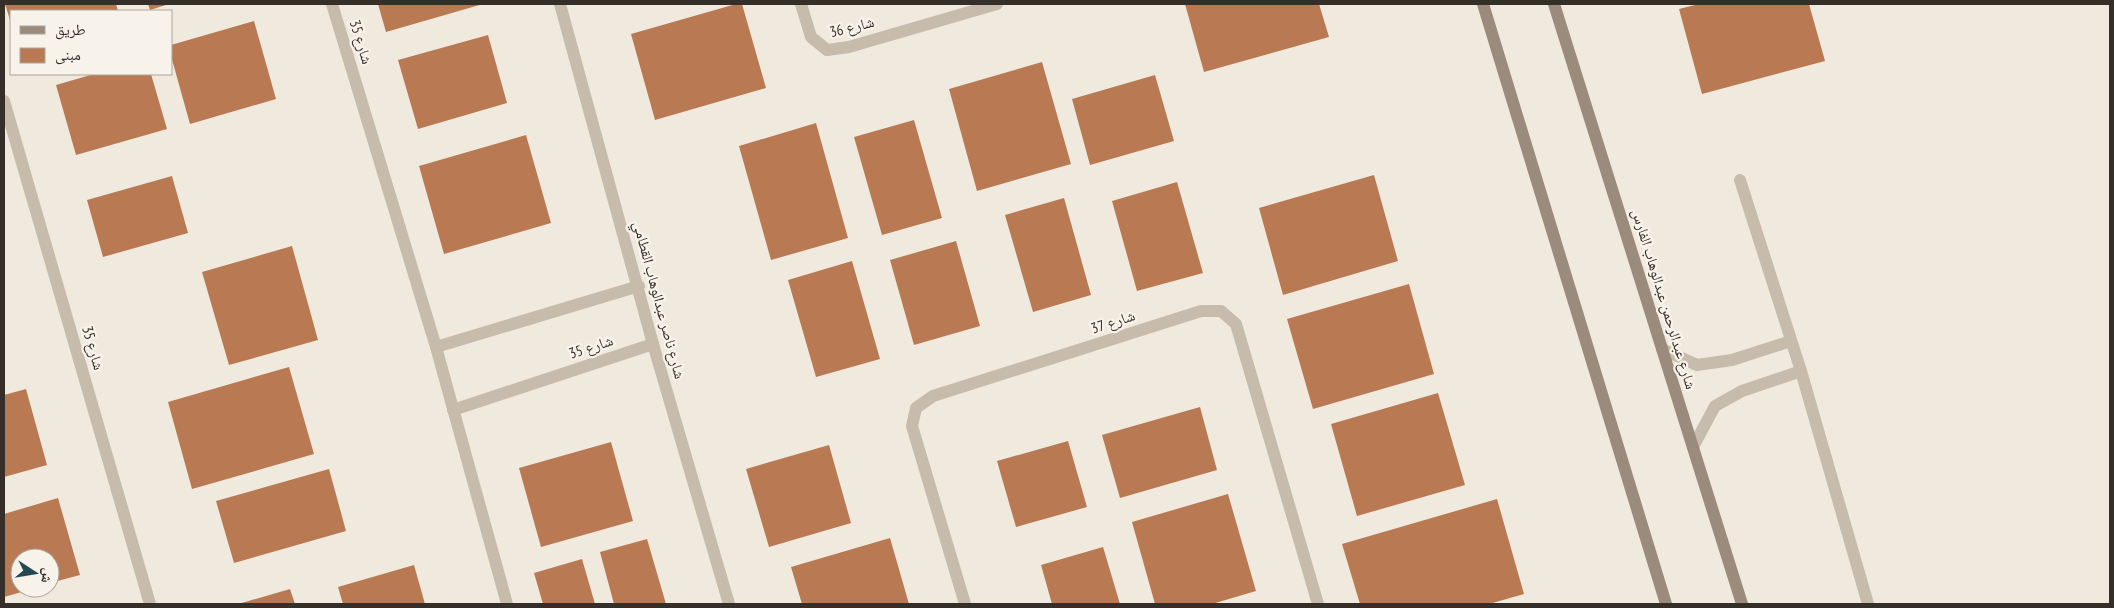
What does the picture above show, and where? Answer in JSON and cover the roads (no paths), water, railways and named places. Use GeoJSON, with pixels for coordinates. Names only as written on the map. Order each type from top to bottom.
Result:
{"type":"FeatureCollection","features":[{"type":"Feature","properties":{"kind":"street","name":"شارع 35"},"geometry":{"type":"LineString","coordinates":[[332,4],[436,347],[507,604]]}},
{"type":"Feature","properties":{"kind":"street","name":"شارع ناصر عبدالوهاب القطامي"},"geometry":{"type":"LineString","coordinates":[[560,4],[639,286],[653,344],[729,604]]}},
{"type":"Feature","properties":{"kind":"street","name":"شارع 36"},"geometry":{"type":"LineString","coordinates":[[801,4],[811,37],[827,50],[849,47],[996,4]]}},
{"type":"Feature","properties":{"kind":"street"},"geometry":{"type":"LineString","coordinates":[[1484,4],[1666,604]]}},
{"type":"Feature","properties":{"kind":"street","name":"شارع عبدالرحمن عبدالوهاب الفارس"},"geometry":{"type":"LineString","coordinates":[[1554,4],[1742,604]]}},
{"type":"Feature","properties":{"kind":"street","name":"شارع 35"},"geometry":{"type":"LineString","coordinates":[[4,101],[150,604]]}},
{"type":"Feature","properties":{"kind":"street"},"geometry":{"type":"LineString","coordinates":[[1740,180],[1801,371],[1868,604]]}},
{"type":"Feature","properties":{"kind":"street"},"geometry":{"type":"LineString","coordinates":[[436,347],[639,286]]}},
{"type":"Feature","properties":{"kind":"street","name":"شارع 37"},"geometry":{"type":"LineString","coordinates":[[965,604],[912,426],[916,408],[933,396],[1201,311],[1221,311],[1236,324],[1318,604]]}},
{"type":"Feature","properties":{"kind":"street"},"geometry":{"type":"LineString","coordinates":[[1662,349],[1698,365],[1732,360],[1791,341]]}},
{"type":"Feature","properties":{"kind":"street","name":"شارع 35"},"geometry":{"type":"LineString","coordinates":[[454,410],[653,344]]}},
{"type":"Feature","properties":{"kind":"street"},"geometry":{"type":"LineString","coordinates":[[1693,447],[1715,406],[1742,391],[1801,371]]}}]}
